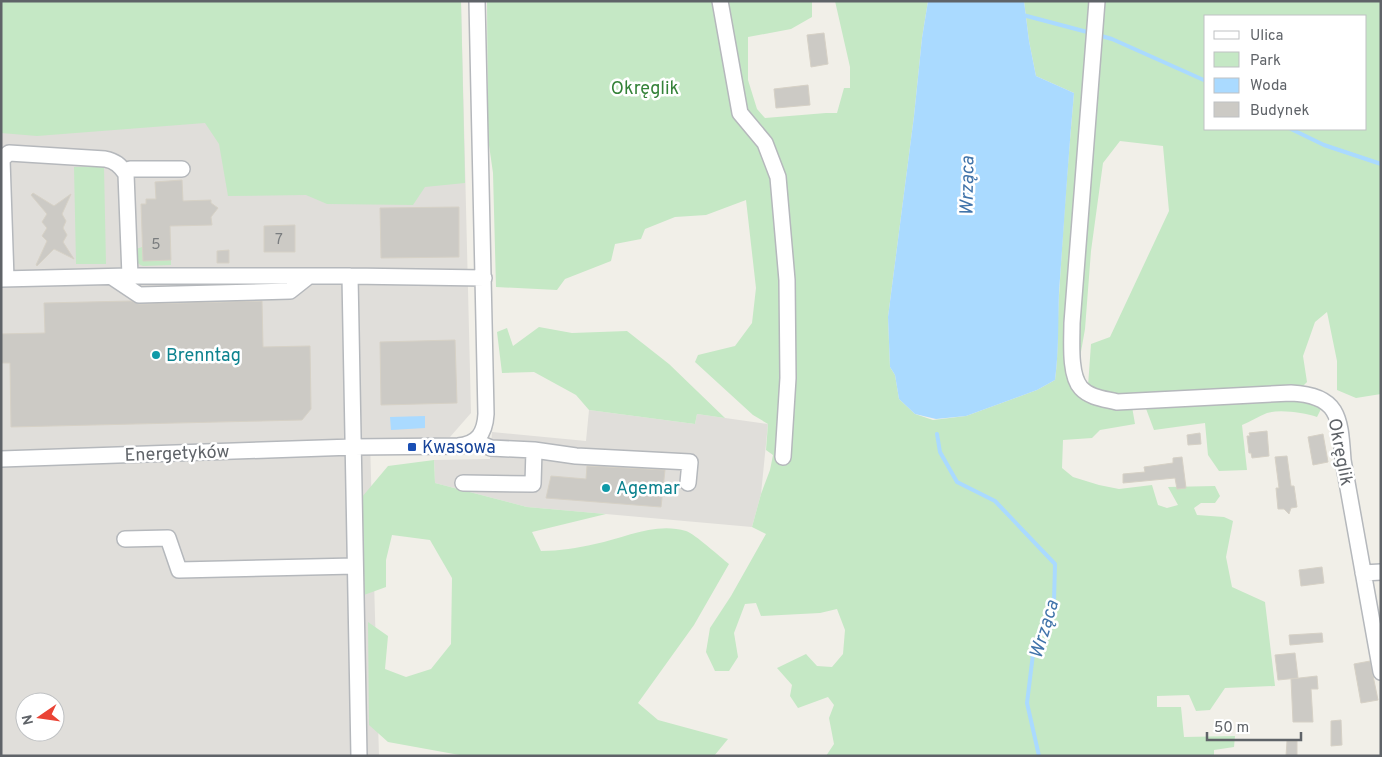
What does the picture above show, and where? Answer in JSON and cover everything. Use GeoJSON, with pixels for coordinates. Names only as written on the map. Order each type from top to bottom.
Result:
{"type":"FeatureCollection","features":[{"type":"Feature","properties":{"kind":"street"},"geometry":{"type":"LineString","coordinates":[[353,447],[458,446],[475,441],[480,436],[484,427],[486,414],[484,278],[476,1]]}},
{"type":"Feature","properties":{"kind":"street"},"geometry":{"type":"LineString","coordinates":[[720,1],[740,113],[765,143],[778,177],[787,290],[788,378],[783,458]]}},
{"type":"Feature","properties":{"kind":"street","name":"Okręglik"},"geometry":{"type":"LineString","coordinates":[[1097,1],[1072,323],[1073,363],[1076,381],[1081,389],[1089,394],[1118,402],[1291,393],[1307,394],[1326,402],[1336,413],[1340,426],[1344,460],[1381,672]]}},
{"type":"Feature","properties":{"kind":"street"},"geometry":{"type":"LineString","coordinates":[[130,276],[126,174],[121,167],[114,161],[105,159],[9,153],[2,159],[4,279],[130,276],[484,278]]}},
{"type":"Feature","properties":{"kind":"street"},"geometry":{"type":"LineString","coordinates":[[126,174],[130,169],[182,169]]}},
{"type":"Feature","properties":{"kind":"street"},"geometry":{"type":"LineString","coordinates":[[112,277],[139,294],[290,291],[310,276]]}},
{"type":"Feature","properties":{"kind":"street"},"geometry":{"type":"LineString","coordinates":[[350,276],[359,756]]}},
{"type":"Feature","properties":{"kind":"street"},"geometry":{"type":"LineString","coordinates":[[475,441],[491,448],[534,450],[576,456],[690,462],[688,484]]}},
{"type":"Feature","properties":{"kind":"street","name":"Energetyków"},"geometry":{"type":"LineString","coordinates":[[1,459],[353,447]]}},
{"type":"Feature","properties":{"kind":"street"},"geometry":{"type":"LineString","coordinates":[[463,483],[533,484],[534,450]]}},
{"type":"Feature","properties":{"kind":"street"},"geometry":{"type":"LineString","coordinates":[[125,539],[168,538],[179,570],[355,566]]}},
{"type":"Feature","properties":{"kind":"street"},"geometry":{"type":"LineString","coordinates":[[1363,573],[1381,572]]}},
{"type":"Feature","properties":{"kind":"shaded area"},"geometry":{"type":"Polygon","coordinates":[[[1,1],[461,1],[471,413],[450,437],[370,441],[379,756],[1,756],[1,1]]]}},
{"type":"Feature","properties":{"kind":"shaded area"},"geometry":{"type":"Polygon","coordinates":[[[589,410],[695,424],[697,414],[768,424],[761,494],[752,527],[527,507],[435,483],[434,460],[490,459],[492,432],[586,441],[589,410]]]}},
{"type":"Feature","properties":{"kind":"green space"},"geometry":{"type":"Polygon","coordinates":[[[1,1],[461,1],[465,183],[425,187],[413,205],[327,204],[306,195],[228,196],[219,144],[205,123],[37,136],[1,133],[1,1]]]}},
{"type":"Feature","properties":{"kind":"green space"},"geometry":{"type":"Polygon","coordinates":[[[487,1],[812,1],[812,17],[791,29],[748,37],[748,80],[757,109],[765,118],[837,113],[844,88],[850,88],[850,67],[835,1],[928,1],[888,317],[890,367],[895,375],[899,399],[915,414],[933,420],[966,416],[1037,390],[1055,380],[1062,245],[1074,93],[1036,76],[1024,1],[1381,1],[1381,394],[1356,398],[1337,390],[1337,361],[1327,312],[1315,322],[1303,356],[1307,382],[1303,386],[1130,395],[1135,424],[1100,430],[1092,438],[1063,440],[1062,468],[1073,477],[1119,489],[1152,485],[1158,505],[1167,508],[1178,505],[1168,487],[1215,486],[1220,496],[1215,503],[1201,503],[1194,508],[1197,515],[1224,517],[1233,521],[1226,557],[1232,587],[1265,602],[1275,686],[1225,688],[1210,710],[1196,711],[1189,695],[1157,696],[1157,707],[1181,707],[1184,737],[1235,736],[1234,747],[1214,750],[1214,756],[826,756],[834,744],[829,718],[834,705],[828,697],[798,708],[790,696],[792,685],[777,668],[806,654],[817,666],[832,667],[843,654],[845,630],[837,609],[820,613],[761,616],[756,603],[745,604],[734,633],[738,657],[729,671],[715,671],[706,652],[710,628],[731,596],[766,534],[752,527],[773,455],[766,450],[768,424],[753,415],[695,362],[698,355],[735,346],[752,323],[756,288],[746,200],[706,215],[675,217],[645,229],[641,239],[615,244],[611,261],[565,279],[557,290],[496,287],[493,173],[488,138],[487,1]],[[1120,141],[1103,163],[1091,251],[1085,329],[1079,363],[1088,386],[1091,344],[1110,337],[1169,211],[1163,146],[1120,141]]]}},
{"type":"Feature","properties":{"kind":"green space"},"geometry":{"type":"Polygon","coordinates":[[[104,166],[106,264],[76,264],[74,167],[104,166]]]}},
{"type":"Feature","properties":{"kind":"green space"},"geometry":{"type":"Polygon","coordinates":[[[142,247],[143,261],[171,260],[171,265],[143,266],[139,264],[133,250],[142,247]]]}},
{"type":"Feature","properties":{"kind":"green space"},"geometry":{"type":"Polygon","coordinates":[[[539,327],[572,333],[627,331],[669,364],[725,418],[697,414],[695,424],[589,410],[576,395],[534,372],[502,373],[497,332],[507,328],[513,346],[539,327]]]}},
{"type":"Feature","properties":{"kind":"green space"},"geometry":{"type":"Polygon","coordinates":[[[1289,399],[1314,403],[1321,409],[1317,417],[1279,411],[1264,414],[1242,425],[1247,470],[1219,471],[1208,455],[1205,423],[1154,430],[1145,406],[1289,399]]]}},
{"type":"Feature","properties":{"kind":"green space"},"geometry":{"type":"Polygon","coordinates":[[[434,460],[435,483],[527,507],[606,514],[532,532],[541,551],[582,547],[663,528],[690,533],[729,564],[694,625],[638,703],[658,720],[728,739],[714,756],[465,756],[388,742],[369,725],[368,622],[388,636],[385,669],[406,677],[431,669],[451,644],[452,578],[430,540],[392,535],[386,560],[386,587],[364,595],[362,497],[388,466],[434,460]]]}},
{"type":"Feature","properties":{"kind":"water"},"geometry":{"type":"Polygon","coordinates":[[[928,1],[1024,1],[1036,76],[1074,93],[1059,292],[1055,380],[1037,390],[966,416],[936,419],[915,414],[899,399],[895,375],[890,367],[888,317],[928,1]]]}},
{"type":"Feature","properties":{"kind":"water"},"geometry":{"type":"Polygon","coordinates":[[[425,416],[425,428],[391,430],[390,417],[425,416]]]}},
{"type":"Feature","properties":{"kind":"building"},"geometry":{"type":"Polygon","coordinates":[[[824,33],[828,64],[811,67],[807,35],[824,33]]]}},
{"type":"Feature","properties":{"kind":"building"},"geometry":{"type":"Polygon","coordinates":[[[808,85],[810,105],[776,108],[774,89],[808,85]]]}},
{"type":"Feature","properties":{"kind":"building"},"geometry":{"type":"Polygon","coordinates":[[[182,180],[183,201],[211,200],[211,203],[218,208],[211,217],[212,225],[170,226],[171,260],[143,261],[141,204],[146,204],[146,199],[156,199],[155,182],[182,180]]]}},
{"type":"Feature","properties":{"kind":"building"},"geometry":{"type":"Polygon","coordinates":[[[33,193],[54,206],[71,194],[62,214],[66,221],[63,228],[67,235],[63,242],[74,259],[54,249],[36,265],[47,241],[42,236],[47,228],[42,222],[47,214],[31,195],[33,193]]]}},
{"type":"Feature","properties":{"kind":"building"},"geometry":{"type":"Polygon","coordinates":[[[459,207],[459,257],[381,258],[380,208],[459,207]]]}},
{"type":"Feature","properties":{"kind":"building"},"geometry":{"type":"Polygon","coordinates":[[[295,225],[295,252],[264,252],[264,226],[295,225]]]}},
{"type":"Feature","properties":{"kind":"building"},"geometry":{"type":"Polygon","coordinates":[[[229,250],[229,263],[217,263],[217,251],[229,250]]]}},
{"type":"Feature","properties":{"kind":"building","name":"Brenntag"},"geometry":{"type":"Polygon","coordinates":[[[131,301],[139,304],[262,301],[263,347],[310,346],[311,409],[302,420],[11,427],[10,363],[1,363],[1,334],[45,333],[44,303],[131,301]]]}},
{"type":"Feature","properties":{"kind":"building"},"geometry":{"type":"Polygon","coordinates":[[[455,340],[457,403],[381,405],[380,342],[455,340]]]}},
{"type":"Feature","properties":{"kind":"building"},"geometry":{"type":"Polygon","coordinates":[[[1267,431],[1269,456],[1252,458],[1251,453],[1249,453],[1247,436],[1250,436],[1249,433],[1267,431]]]}},
{"type":"Feature","properties":{"kind":"building"},"geometry":{"type":"Polygon","coordinates":[[[1200,433],[1201,444],[1188,445],[1187,435],[1200,433]]]}},
{"type":"Feature","properties":{"kind":"building"},"geometry":{"type":"Polygon","coordinates":[[[1323,434],[1328,462],[1313,465],[1308,437],[1323,434]]]}},
{"type":"Feature","properties":{"kind":"building"},"geometry":{"type":"Polygon","coordinates":[[[1287,456],[1291,486],[1294,486],[1297,507],[1291,508],[1289,514],[1284,509],[1278,509],[1276,488],[1279,488],[1275,457],[1287,456]]]}},
{"type":"Feature","properties":{"kind":"building"},"geometry":{"type":"Polygon","coordinates":[[[1182,457],[1186,488],[1177,489],[1175,478],[1123,483],[1123,474],[1145,472],[1144,467],[1173,463],[1173,458],[1182,457]]]}},
{"type":"Feature","properties":{"kind":"building","name":"Agemar"},"geometry":{"type":"Polygon","coordinates":[[[587,466],[665,470],[661,507],[546,498],[551,476],[586,479],[587,466]]]}},
{"type":"Feature","properties":{"kind":"building"},"geometry":{"type":"Polygon","coordinates":[[[1322,567],[1324,583],[1301,586],[1299,570],[1322,567]]]}},
{"type":"Feature","properties":{"kind":"building"},"geometry":{"type":"Polygon","coordinates":[[[1322,633],[1323,642],[1290,645],[1289,635],[1322,633]]]}},
{"type":"Feature","properties":{"kind":"building"},"geometry":{"type":"Polygon","coordinates":[[[1295,653],[1298,678],[1278,680],[1275,655],[1295,653]]]}},
{"type":"Feature","properties":{"kind":"building"},"geometry":{"type":"Polygon","coordinates":[[[1370,661],[1378,700],[1361,703],[1354,664],[1370,661]]]}},
{"type":"Feature","properties":{"kind":"building"},"geometry":{"type":"Polygon","coordinates":[[[1317,676],[1318,689],[1311,689],[1313,722],[1293,722],[1291,679],[1317,676]]]}},
{"type":"Feature","properties":{"kind":"building"},"geometry":{"type":"Polygon","coordinates":[[[1341,720],[1342,745],[1331,746],[1331,721],[1341,720]]]}},
{"type":"Feature","properties":{"kind":"building"},"geometry":{"type":"Polygon","coordinates":[[[1287,741],[1297,741],[1297,756],[1286,756],[1287,741]]]}},
{"type":"Feature","properties":{"kind":"waterway"},"geometry":{"type":"LineString","coordinates":[[1023,15],[1091,33]]}},
{"type":"Feature","properties":{"kind":"waterway"},"geometry":{"type":"LineString","coordinates":[[1098,35],[1112,39],[1204,80]]}},
{"type":"Feature","properties":{"kind":"waterway"},"geometry":{"type":"LineString","coordinates":[[1293,130],[1324,145],[1381,164]]}},
{"type":"Feature","properties":{"kind":"waterway","name":"Wrząca"},"geometry":{"type":"LineString","coordinates":[[937,434],[940,452],[957,482],[995,501],[1055,564],[1054,601],[1034,646],[1027,703],[1039,756]]}},
{"type":"Feature","properties":{"kind":"place","name":"Brenntag"},"geometry":{"type":"Point","coordinates":[156,355]}},
{"type":"Feature","properties":{"kind":"place","name":"Kwasowa"},"geometry":{"type":"Point","coordinates":[412,447]}},
{"type":"Feature","properties":{"kind":"place","name":"Agemar"},"geometry":{"type":"Point","coordinates":[606,488]}}]}
